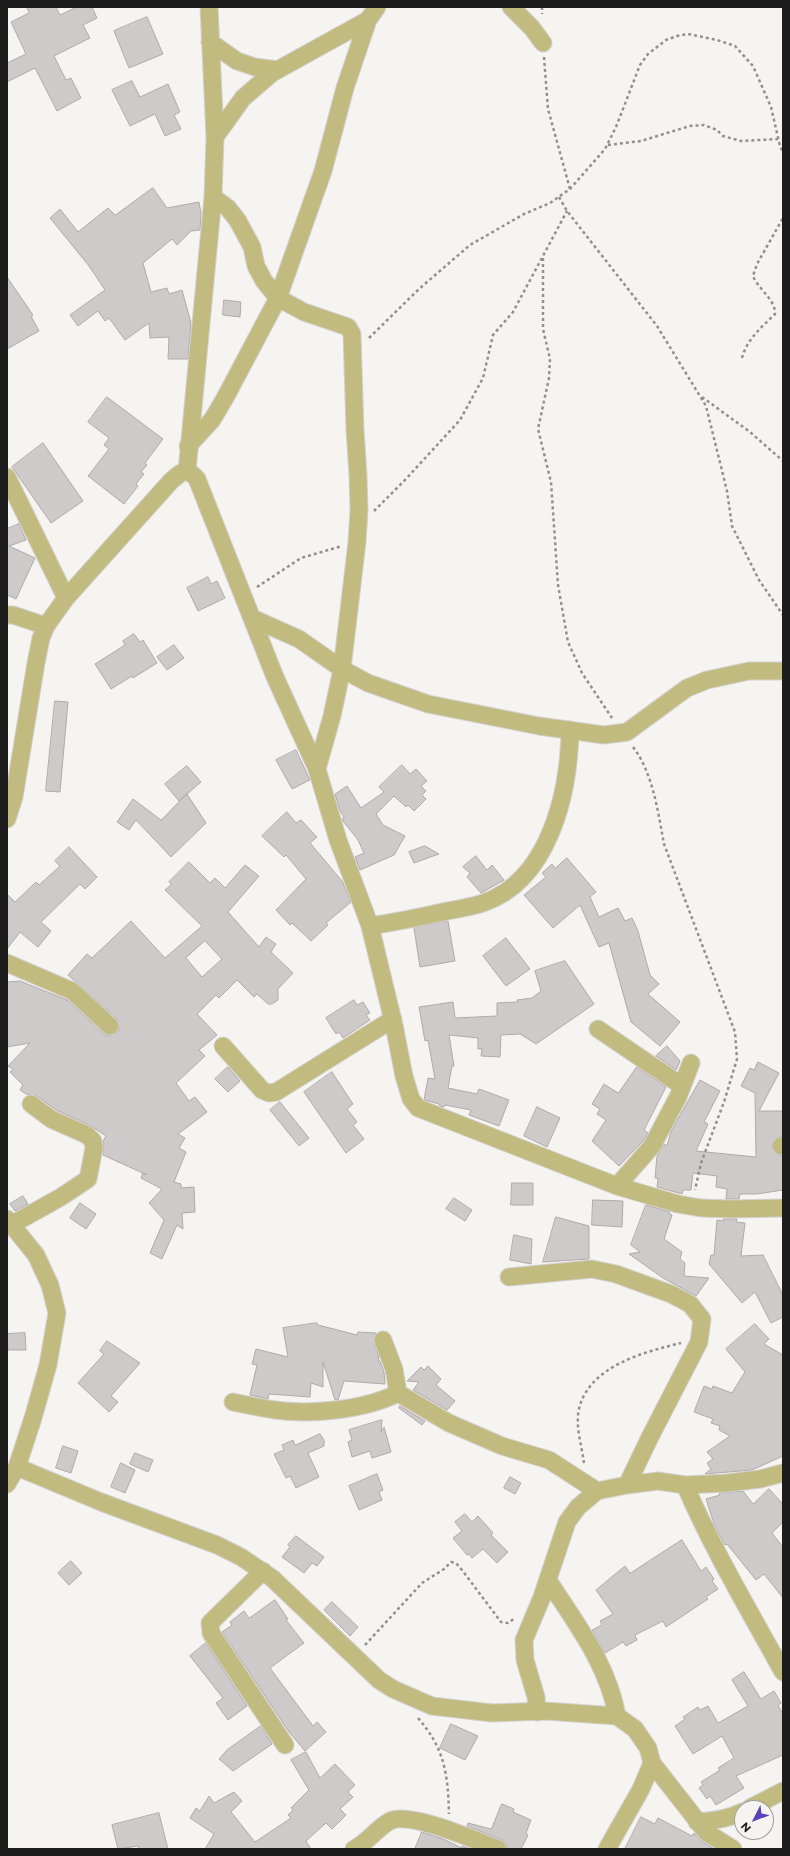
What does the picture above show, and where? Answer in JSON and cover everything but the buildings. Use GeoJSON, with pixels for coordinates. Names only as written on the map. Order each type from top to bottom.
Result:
{"type":"FeatureCollection","features":[{"type":"Feature","properties":{"kind":"street"},"geometry":{"type":"LineString","coordinates":[[187,471],[188,446],[213,197],[215,137],[209,7]]}},
{"type":"Feature","properties":{"kind":"street"},"geometry":{"type":"LineString","coordinates":[[511,7],[532,28],[543,43]]}},
{"type":"Feature","properties":{"kind":"street"},"geometry":{"type":"LineString","coordinates":[[215,137],[243,98],[278,70],[373,14]]}},
{"type":"Feature","properties":{"kind":"street"},"geometry":{"type":"LineString","coordinates":[[188,446],[212,420],[278,298],[323,171],[345,88],[373,14]]}},
{"type":"Feature","properties":{"kind":"street"},"geometry":{"type":"LineString","coordinates":[[210,42],[237,61],[255,67],[278,70]]}},
{"type":"Feature","properties":{"kind":"street"},"geometry":{"type":"LineString","coordinates":[[213,197],[228,208],[238,221],[252,247],[256,266],[278,298],[304,312],[348,327],[352,334],[355,430],[359,482],[357,542],[342,669],[332,716],[317,769]]}},
{"type":"Feature","properties":{"kind":"street"},"geometry":{"type":"LineString","coordinates":[[7,819],[14,796],[41,638],[46,626],[66,598],[171,481],[181,472],[191,472],[196,479],[275,677],[317,769],[338,840],[370,926],[411,1099],[418,1108],[617,1186],[678,1204],[730,1209],[783,1208]]}},
{"type":"Feature","properties":{"kind":"street"},"geometry":{"type":"LineString","coordinates":[[7,477],[66,598]]}},
{"type":"Feature","properties":{"kind":"street"},"geometry":{"type":"LineString","coordinates":[[7,615],[13,615],[46,626]]}},
{"type":"Feature","properties":{"kind":"street"},"geometry":{"type":"LineString","coordinates":[[252,618],[299,639],[342,669],[368,683],[428,704],[539,726],[604,735],[623,733],[638,725],[687,688],[707,680],[749,671],[783,672]]}},
{"type":"Feature","properties":{"kind":"street"},"geometry":{"type":"LineString","coordinates":[[370,926],[483,903],[505,892],[519,880],[535,863],[544,849],[556,817],[570,757],[570,730]]}},
{"type":"Feature","properties":{"kind":"street"},"geometry":{"type":"LineString","coordinates":[[7,962],[72,992],[110,1026]]}},
{"type":"Feature","properties":{"kind":"street"},"geometry":{"type":"LineString","coordinates":[[223,1046],[262,1090],[269,1093],[276,1092],[393,1019]]}},
{"type":"Feature","properties":{"kind":"street"},"geometry":{"type":"LineString","coordinates":[[598,1029],[682,1086]]}},
{"type":"Feature","properties":{"kind":"street"},"geometry":{"type":"LineString","coordinates":[[617,1186],[652,1146],[682,1086],[691,1063]]}},
{"type":"Feature","properties":{"kind":"street"},"geometry":{"type":"LineString","coordinates":[[7,1484],[17,1467],[33,1418],[48,1365],[57,1312],[50,1285],[36,1255],[9,1222],[62,1197],[88,1179],[94,1148],[93,1141],[87,1135],[51,1119],[31,1104]]}},
{"type":"Feature","properties":{"kind":"street"},"geometry":{"type":"LineString","coordinates":[[509,1277],[592,1269],[616,1274],[671,1294],[690,1304],[702,1319],[699,1342],[627,1485]]}},
{"type":"Feature","properties":{"kind":"street"},"geometry":{"type":"LineString","coordinates":[[383,1340],[394,1369],[398,1393]]}},
{"type":"Feature","properties":{"kind":"street"},"geometry":{"type":"LineString","coordinates":[[233,1402],[276,1410],[331,1410],[385,1400],[398,1393]]}},
{"type":"Feature","properties":{"kind":"street"},"geometry":{"type":"LineString","coordinates":[[398,1393],[449,1423],[502,1446],[549,1460],[597,1491]]}},
{"type":"Feature","properties":{"kind":"street"},"geometry":{"type":"LineString","coordinates":[[17,1467],[101,1502],[217,1545],[242,1557],[263,1571],[300,1603],[379,1680],[393,1689],[432,1706],[492,1713],[537,1712],[616,1716],[635,1729],[648,1748],[652,1763],[683,1801],[697,1822],[706,1832],[734,1849]]}},
{"type":"Feature","properties":{"kind":"street"},"geometry":{"type":"LineString","coordinates":[[537,1712],[536,1696],[525,1660],[524,1640],[548,1580],[567,1522],[578,1507],[597,1491],[627,1485],[658,1481],[685,1485],[743,1481],[783,1473]]}},
{"type":"Feature","properties":{"kind":"street"},"geometry":{"type":"LineString","coordinates":[[685,1485],[702,1524],[783,1672]]}},
{"type":"Feature","properties":{"kind":"street"},"geometry":{"type":"LineString","coordinates":[[263,1571],[210,1623],[210,1628],[249,1693],[285,1746]]}},
{"type":"Feature","properties":{"kind":"street"},"geometry":{"type":"LineString","coordinates":[[548,1580],[598,1659],[613,1694],[616,1716]]}},
{"type":"Feature","properties":{"kind":"street"},"geometry":{"type":"LineString","coordinates":[[607,1849],[641,1789],[652,1763]]}},
{"type":"Feature","properties":{"kind":"street"},"geometry":{"type":"LineString","coordinates":[[766,1800],[783,1791]]}},
{"type":"Feature","properties":{"kind":"street"},"geometry":{"type":"LineString","coordinates":[[697,1822],[716,1820],[734,1814]]}},
{"type":"Feature","properties":{"kind":"street"},"geometry":{"type":"LineString","coordinates":[[354,1849],[366,1842],[390,1821],[402,1819],[420,1821],[498,1849]]}},
{"type":"Feature","properties":{"kind":"path"},"geometry":{"type":"LineString","coordinates":[[542,7],[542,16]]}},
{"type":"Feature","properties":{"kind":"path"},"geometry":{"type":"LineString","coordinates":[[352,352],[380,328],[419,289],[470,245],[559,197],[570,189],[607,145],[640,65],[648,54],[666,40],[688,34],[717,40],[735,46],[753,66],[771,107],[778,139],[783,152]]}},
{"type":"Feature","properties":{"kind":"path"},"geometry":{"type":"LineString","coordinates":[[543,43],[548,109],[570,189]]}},
{"type":"Feature","properties":{"kind":"path"},"geometry":{"type":"LineString","coordinates":[[607,145],[654,139],[690,126],[704,125],[717,130],[724,136],[741,141],[778,139]]}},
{"type":"Feature","properties":{"kind":"path"},"geometry":{"type":"LineString","coordinates":[[559,197],[567,211],[658,326],[706,406],[727,491],[732,526],[759,580],[783,615]]}},
{"type":"Feature","properties":{"kind":"path"},"geometry":{"type":"LineString","coordinates":[[371,514],[405,480],[460,420],[482,378],[493,335],[513,312],[567,211]]}},
{"type":"Feature","properties":{"kind":"path"},"geometry":{"type":"LineString","coordinates":[[742,358],[744,349],[753,336],[775,314],[774,305],[756,283],[753,276],[757,264],[783,218]]}},
{"type":"Feature","properties":{"kind":"path"},"geometry":{"type":"LineString","coordinates":[[543,258],[543,329],[550,359],[549,378],[538,429],[551,482],[558,585],[568,642],[582,672],[635,749],[646,772],[658,813],[664,844],[735,1032],[737,1059],[724,1102],[701,1163],[691,1206]]}},
{"type":"Feature","properties":{"kind":"path"},"geometry":{"type":"LineString","coordinates":[[700,396],[750,432],[783,461]]}},
{"type":"Feature","properties":{"kind":"path"},"geometry":{"type":"LineString","coordinates":[[241,591],[255,588],[265,583],[301,558],[324,550],[357,542]]}},
{"type":"Feature","properties":{"kind":"path"},"geometry":{"type":"LineString","coordinates":[[581,1481],[585,1470],[579,1432],[578,1410],[592,1383],[612,1367],[665,1347],[699,1342]]}},
{"type":"Feature","properties":{"kind":"path"},"geometry":{"type":"LineString","coordinates":[[354,1657],[422,1583],[444,1569],[451,1562],[456,1563],[462,1570],[503,1623],[508,1623],[520,1614]]}},
{"type":"Feature","properties":{"kind":"path"},"geometry":{"type":"LineString","coordinates":[[413,1712],[432,1738],[440,1753],[448,1780],[450,1832]]}}]}
